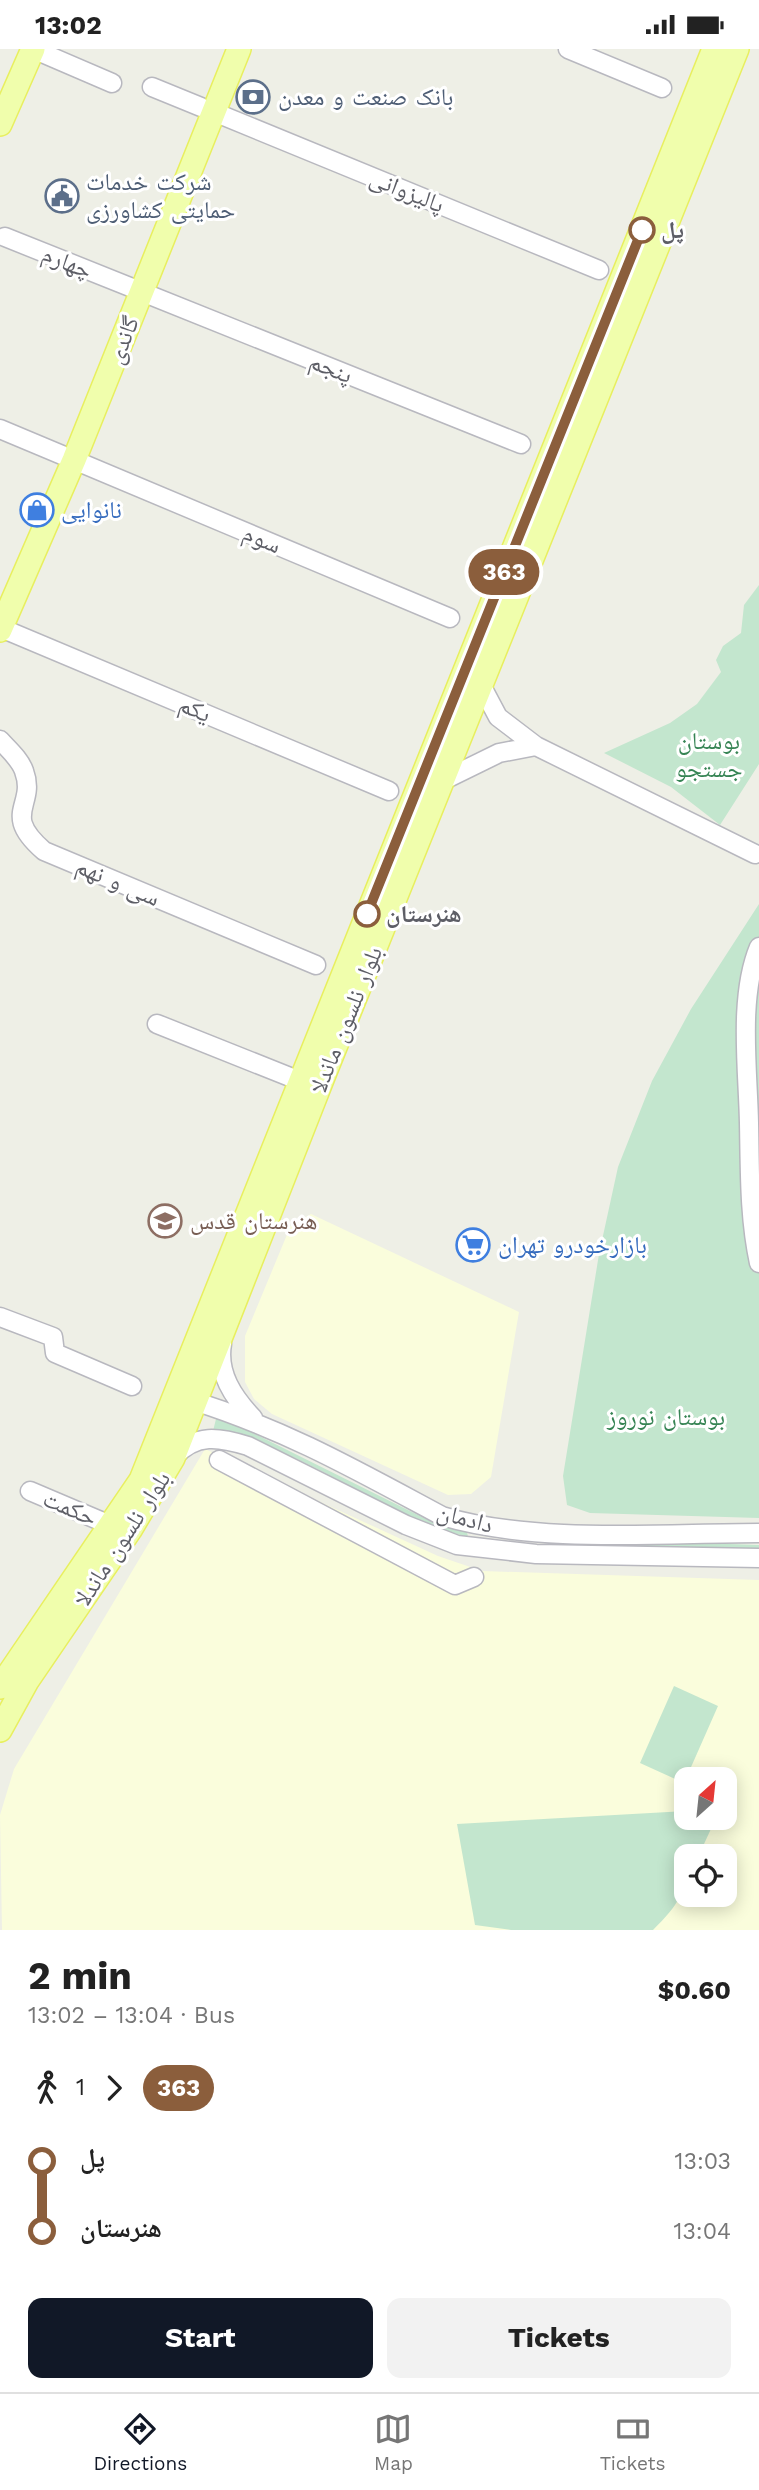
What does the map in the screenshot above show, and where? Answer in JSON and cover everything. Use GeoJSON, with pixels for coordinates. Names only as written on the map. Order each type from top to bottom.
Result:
{"type":"FeatureCollection","features":[{"type":"Feature","properties":{"kind":"main road"},"geometry":{"type":"LineString","coordinates":[[0,124],[33,49]]}},
{"type":"Feature","properties":{"kind":"main road","name":"گاندی"},"geometry":{"type":"LineString","coordinates":[[0,628],[207,110],[224,49]]}},
{"type":"Feature","properties":{"kind":"main road","name":"گاندی"},"geometry":{"type":"LineString","coordinates":[[207,110],[239,49]]}},
{"type":"Feature","properties":{"kind":"main road","name":"بلوار نلسون ماندلا"},"geometry":{"type":"LineString","coordinates":[[2,1719],[22,1672],[110,1525],[141,1480],[714,49]]}},
{"type":"Feature","properties":{"kind":"main road","name":"بلوار نلسون ماندلا"},"geometry":{"type":"LineString","coordinates":[[0,1687],[22,1672],[136,1521],[173,1458],[225,1322],[737,49]]}},
{"type":"Feature","properties":{"kind":"main road","name":"گاندی"},"geometry":{"type":"LineString","coordinates":[[0,603],[68,458]]}},
{"type":"Feature","properties":{"kind":"main road"},"geometry":{"type":"LineString","coordinates":[[141,1480],[174,1426],[194,1401]]}},
{"type":"Feature","properties":{"kind":"street"},"geometry":{"type":"LineString","coordinates":[[33,49],[112,82]]}},
{"type":"Feature","properties":{"kind":"street"},"geometry":{"type":"LineString","coordinates":[[568,49],[662,88]]}},
{"type":"Feature","properties":{"kind":"street","name":"پالیزوانی"},"geometry":{"type":"LineString","coordinates":[[152,87],[599,270]]}},
{"type":"Feature","properties":{"kind":"street","name":"چهارم"},"geometry":{"type":"LineString","coordinates":[[5,237],[136,290]]}},
{"type":"Feature","properties":{"kind":"street","name":"پنجم"},"geometry":{"type":"LineString","coordinates":[[136,290],[521,444]]}},
{"type":"Feature","properties":{"kind":"street","name":"سوم"},"geometry":{"type":"LineString","coordinates":[[0,429],[450,618]]}},
{"type":"Feature","properties":{"kind":"street","name":"یکم"},"geometry":{"type":"LineString","coordinates":[[0,628],[388,791]]}},
{"type":"Feature","properties":{"kind":"street"},"geometry":{"type":"LineString","coordinates":[[481,685],[498,717],[536,746],[755,854]]}},
{"type":"Feature","properties":{"kind":"street","name":"سی و نهم"},"geometry":{"type":"LineString","coordinates":[[0,740],[24,771],[25,782],[16,821],[19,832],[28,840],[44,851],[316,965]]}},
{"type":"Feature","properties":{"kind":"street"},"geometry":{"type":"LineString","coordinates":[[442,781],[499,753],[536,746]]}},
{"type":"Feature","properties":{"kind":"street"},"geometry":{"type":"LineString","coordinates":[[759,947],[750,991],[746,1037],[750,1190],[759,1263]]}},
{"type":"Feature","properties":{"kind":"street"},"geometry":{"type":"LineString","coordinates":[[157,1024],[300,1081]]}},
{"type":"Feature","properties":{"kind":"street"},"geometry":{"type":"LineString","coordinates":[[0,1317],[53,1337],[55,1353],[132,1386]]}},
{"type":"Feature","properties":{"kind":"street"},"geometry":{"type":"LineString","coordinates":[[225,1322],[221,1350],[223,1373],[239,1404],[255,1420]]}},
{"type":"Feature","properties":{"kind":"street","name":"دادمان"},"geometry":{"type":"LineString","coordinates":[[194,1401],[255,1420],[323,1452],[442,1516],[537,1533],[759,1533]]}},
{"type":"Feature","properties":{"kind":"street","name":"دادمان"},"geometry":{"type":"LineString","coordinates":[[173,1458],[196,1440],[236,1442],[440,1541],[536,1554],[759,1558]]}},
{"type":"Feature","properties":{"kind":"street"},"geometry":{"type":"LineString","coordinates":[[219,1460],[455,1585],[474,1577]]}},
{"type":"Feature","properties":{"kind":"street","name":"حکمت"},"geometry":{"type":"LineString","coordinates":[[30,1491],[110,1525]]}},
{"type":"Feature","properties":{"kind":"street"},"geometry":{"type":"LineString","coordinates":[[503,1551],[508,1529]]}},
{"type":"Feature","properties":{"kind":"shaded area"},"geometry":{"type":"Polygon","coordinates":[[[311,1214],[519,1312],[491,1477],[471,1494],[448,1495],[272,1414],[254,1399],[245,1382],[245,1336],[291,1225],[311,1214]]]}},
{"type":"Feature","properties":{"kind":"shaded area"},"geometry":{"type":"Polygon","coordinates":[[[205,1449],[438,1556],[482,1571],[759,1580],[759,1930],[2,1930],[0,1815],[14,1769],[205,1449]]]}},
{"type":"Feature","properties":{"kind":"green space","name":"بوستان جستجو"},"geometry":{"type":"Polygon","coordinates":[[[759,585],[759,764],[720,825],[671,787],[604,753],[670,723],[697,704],[721,672],[716,660],[723,646],[741,633],[744,605],[759,585]]]}},
{"type":"Feature","properties":{"kind":"green space","name":"بوستان نوروز"},"geometry":{"type":"Polygon","coordinates":[[[759,904],[759,1518],[590,1513],[567,1505],[563,1476],[599,1254],[618,1167],[652,1081],[691,1009],[759,904]]]}},
{"type":"Feature","properties":{"kind":"green space"},"geometry":{"type":"Polygon","coordinates":[[[217,1415],[430,1521],[467,1532],[468,1537],[403,1513],[279,1451],[247,1439],[213,1431],[217,1415]]]}},
{"type":"Feature","properties":{"kind":"green space"},"geometry":{"type":"Polygon","coordinates":[[[614,1540],[759,1545],[759,1549],[547,1547],[548,1543],[614,1540]]]}},
{"type":"Feature","properties":{"kind":"green space"},"geometry":{"type":"Polygon","coordinates":[[[674,1686],[718,1706],[691,1767],[674,1767],[674,1778],[640,1763],[674,1686]]]}},
{"type":"Feature","properties":{"kind":"green space"},"geometry":{"type":"Polygon","coordinates":[[[674,1812],[674,1831],[710,1831],[704,1844],[674,1844],[674,1906],[653,1930],[511,1930],[475,1925],[457,1824],[674,1812]]]}},
{"type":"Feature","properties":{"kind":"bus line","name":"363"},"geometry":{"type":"LineString","coordinates":[[367,914],[642,230]]}},
{"type":"Feature","properties":{"kind":"place","name":"بانک صنعت و معدن"},"geometry":{"type":"Point","coordinates":[253,97]}},
{"type":"Feature","properties":{"kind":"place","name":"شرکت خدمات حمایتی کشاورزی"},"geometry":{"type":"Point","coordinates":[62,196]}},
{"type":"Feature","properties":{"kind":"place","name":"پل"},"geometry":{"type":"Point","coordinates":[642,230]}},
{"type":"Feature","properties":{"kind":"place","name":"نانوایی"},"geometry":{"type":"Point","coordinates":[37,510]}},
{"type":"Feature","properties":{"kind":"place","name":"هنرستان"},"geometry":{"type":"Point","coordinates":[367,914]}},
{"type":"Feature","properties":{"kind":"place","name":"هنرستان قدس"},"geometry":{"type":"Point","coordinates":[165,1221]}},
{"type":"Feature","properties":{"kind":"place","name":"بازارخودرو تهران"},"geometry":{"type":"Point","coordinates":[473,1245]}}]}
